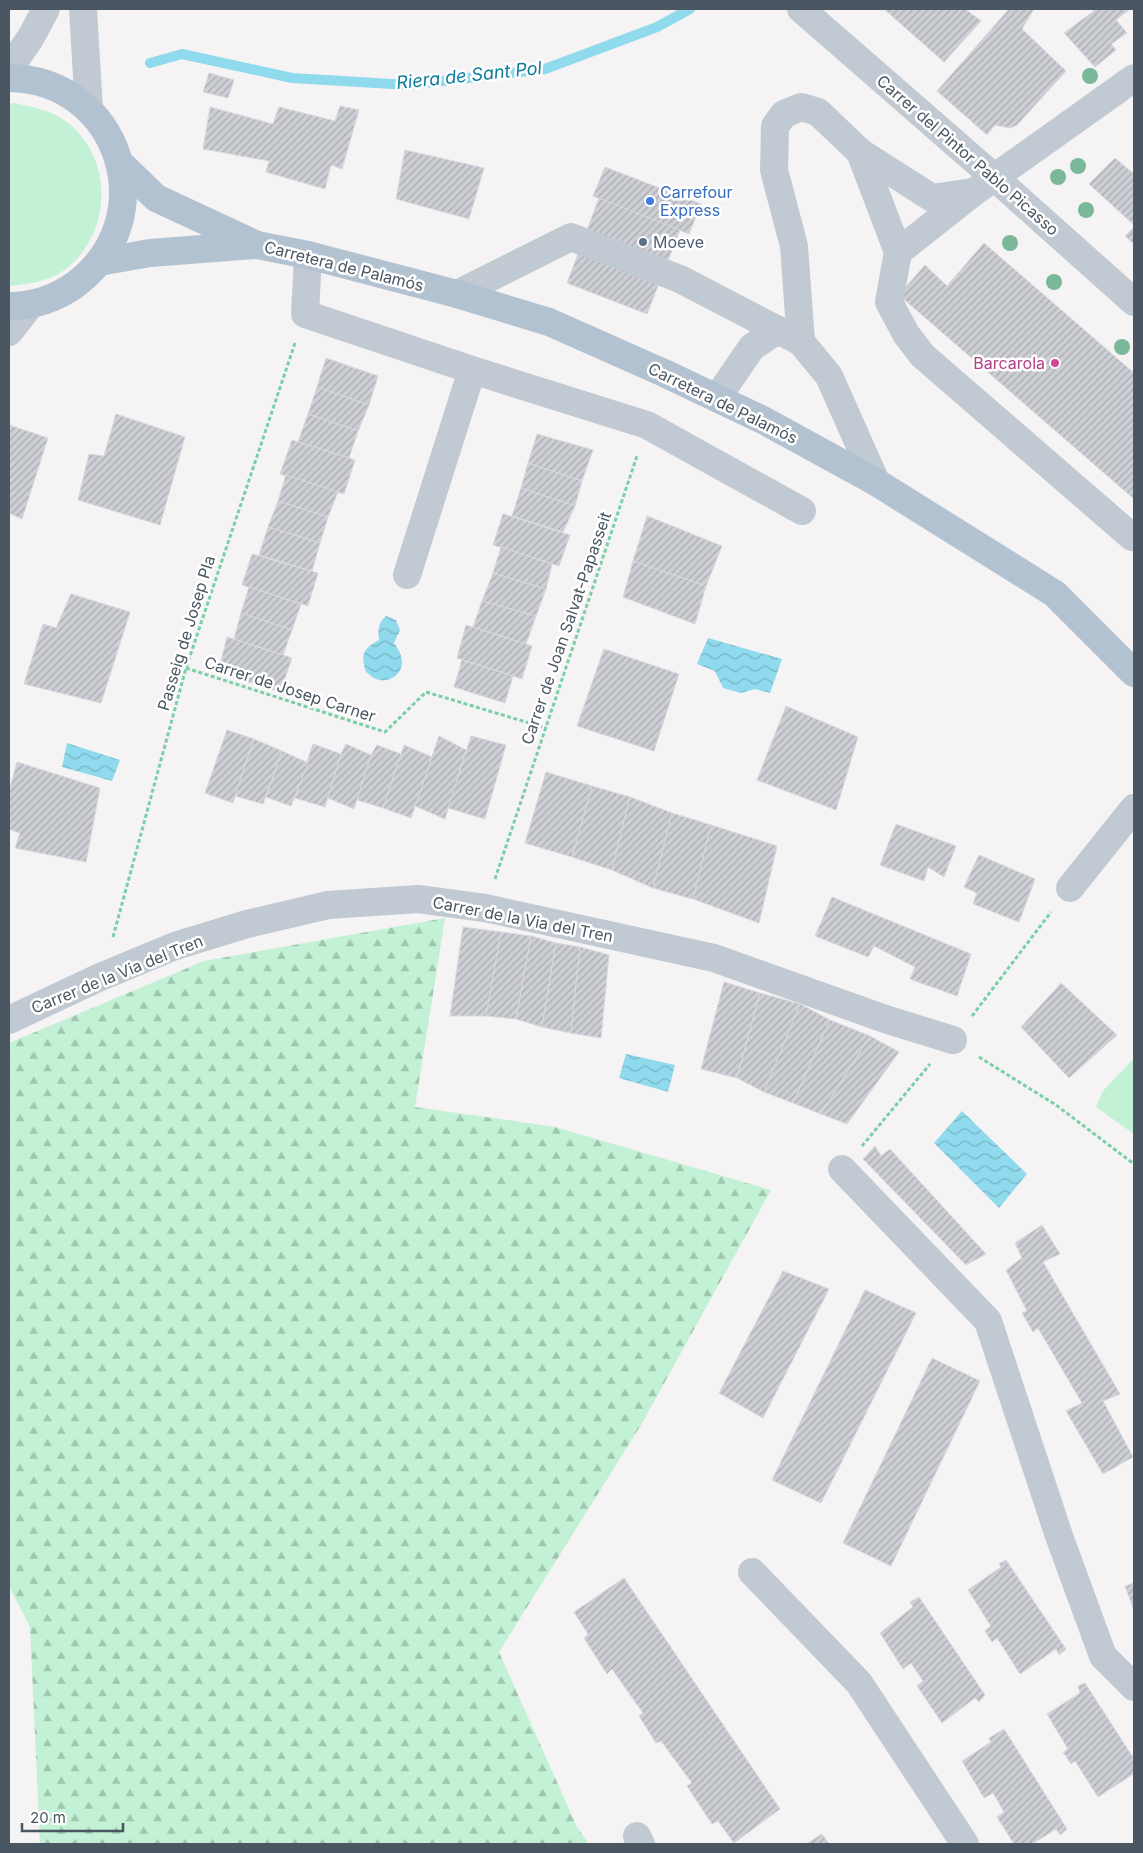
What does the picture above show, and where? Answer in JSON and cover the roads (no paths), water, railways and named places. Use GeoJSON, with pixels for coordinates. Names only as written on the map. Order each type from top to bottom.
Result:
{"type":"FeatureCollection","features":[{"type":"Feature","properties":{"kind":"main road"},"geometry":{"type":"LineString","coordinates":[[9,78],[30,79],[56,87],[79,101],[89,110],[108,134],[119,162],[123,197],[121,214],[113,239],[99,262],[85,277],[69,289],[50,298],[20,305]]}},
{"type":"Feature","properties":{"kind":"main road","name":"Carretera de Palamós"},"geometry":{"type":"LineString","coordinates":[[119,162],[156,198],[256,245]]}},
{"type":"Feature","properties":{"kind":"main road","name":"Carretera de Palamós"},"geometry":{"type":"LineString","coordinates":[[99,262],[150,254],[256,245],[308,254],[457,294],[549,322],[664,373],[763,420],[876,482],[1055,594],[1134,673]]}},
{"type":"Feature","properties":{"kind":"street"},"geometry":{"type":"LineString","coordinates":[[9,69],[31,37],[46,9]]}},
{"type":"Feature","properties":{"kind":"street"},"geometry":{"type":"LineString","coordinates":[[83,9],[89,110]]}},
{"type":"Feature","properties":{"kind":"street","name":"Carrer del Pintor Pablo Picasso"},"geometry":{"type":"LineString","coordinates":[[801,9],[985,185],[1134,302]]}},
{"type":"Feature","properties":{"kind":"street"},"geometry":{"type":"LineString","coordinates":[[898,252],[985,185],[1134,78]]}},
{"type":"Feature","properties":{"kind":"street"},"geometry":{"type":"LineString","coordinates":[[790,336],[794,246],[774,170],[775,126],[784,114],[801,107],[818,112],[860,152],[932,198],[985,185]]}},
{"type":"Feature","properties":{"kind":"street"},"geometry":{"type":"LineString","coordinates":[[860,152],[898,252],[889,302],[906,334],[922,355],[1132,537],[1134,535]]}},
{"type":"Feature","properties":{"kind":"street"},"geometry":{"type":"LineString","coordinates":[[457,294],[571,237],[680,279],[790,336],[829,376],[876,482]]}},
{"type":"Feature","properties":{"kind":"street"},"geometry":{"type":"LineString","coordinates":[[308,254],[305,314],[472,370],[647,425],[802,511]]}},
{"type":"Feature","properties":{"kind":"street"},"geometry":{"type":"LineString","coordinates":[[9,332],[20,305]]}},
{"type":"Feature","properties":{"kind":"street"},"geometry":{"type":"LineString","coordinates":[[717,398],[752,347],[790,336]]}},
{"type":"Feature","properties":{"kind":"street"},"geometry":{"type":"LineString","coordinates":[[406,575],[472,370]]}},
{"type":"Feature","properties":{"kind":"street"},"geometry":{"type":"LineString","coordinates":[[1070,888],[1134,808]]}},
{"type":"Feature","properties":{"kind":"street","name":"Carrer de la Via del Tren"},"geometry":{"type":"LineString","coordinates":[[9,1020],[98,978],[175,946],[247,924],[328,905],[418,899],[485,908],[714,958],[885,1019],[953,1040]]}},
{"type":"Feature","properties":{"kind":"street"},"geometry":{"type":"LineString","coordinates":[[842,1169],[988,1321],[1059,1536],[1102,1656],[1134,1687]]}},
{"type":"Feature","properties":{"kind":"street"},"geometry":{"type":"LineString","coordinates":[[752,1572],[859,1683],[965,1844]]}},
{"type":"Feature","properties":{"kind":"water"},"geometry":{"type":"Polygon","coordinates":[[[386,616],[396,620],[400,630],[394,643],[401,654],[402,662],[400,671],[394,677],[381,680],[366,672],[363,657],[369,646],[379,640],[379,626],[386,616]]]}},
{"type":"Feature","properties":{"kind":"water"},"geometry":{"type":"Polygon","coordinates":[[[708,638],[782,659],[770,693],[755,689],[741,693],[723,688],[715,671],[697,664],[708,638]]]}},
{"type":"Feature","properties":{"kind":"water"},"geometry":{"type":"Polygon","coordinates":[[[67,743],[120,760],[112,781],[62,767],[67,743]]]}},
{"type":"Feature","properties":{"kind":"water"},"geometry":{"type":"Polygon","coordinates":[[[626,1054],[675,1065],[668,1092],[619,1078],[626,1054]]]}},
{"type":"Feature","properties":{"kind":"water"},"geometry":{"type":"Polygon","coordinates":[[[962,1111],[1027,1174],[999,1208],[934,1143],[962,1111]]]}},
{"type":"Feature","properties":{"kind":"waterway","name":"Riera de Sant Pol"},"geometry":{"type":"LineString","coordinates":[[150,63],[182,54],[292,78],[409,85],[545,69],[657,27],[690,9]]}},
{"type":"Feature","properties":{"kind":"place","name":"Carrefour Express"},"geometry":{"type":"Point","coordinates":[650,201]}},
{"type":"Feature","properties":{"kind":"place","name":"Moeve"},"geometry":{"type":"Point","coordinates":[643,242]}},
{"type":"Feature","properties":{"kind":"place","name":"Barcarola"},"geometry":{"type":"Point","coordinates":[1055,363]}}]}
